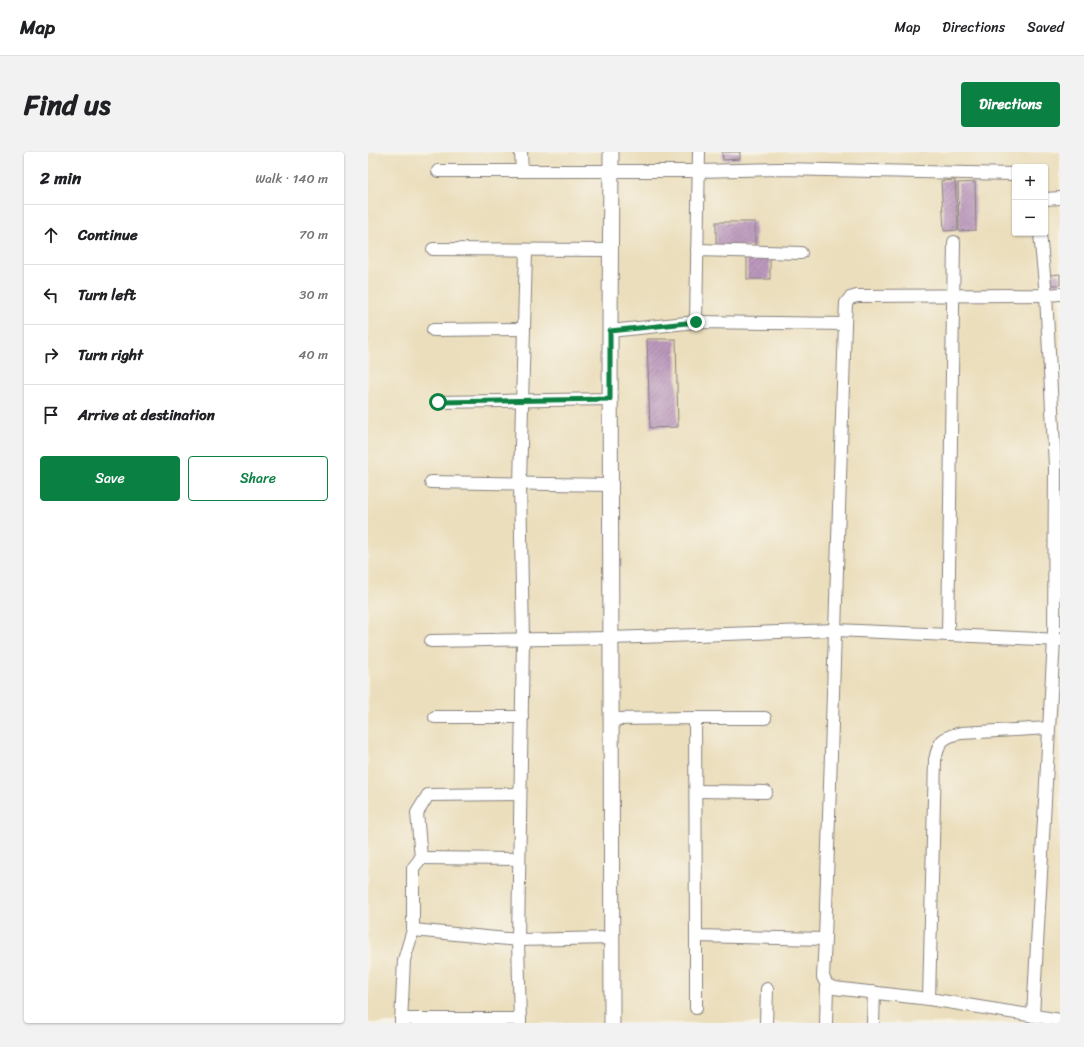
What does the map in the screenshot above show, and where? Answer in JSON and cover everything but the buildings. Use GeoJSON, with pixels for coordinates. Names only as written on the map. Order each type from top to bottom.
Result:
{"type":"FeatureCollection","features":[{"type":"Feature","properties":{"kind":"street"},"geometry":{"type":"LineString","coordinates":[[522,152],[522,171]]}},
{"type":"Feature","properties":{"kind":"street"},"geometry":{"type":"LineString","coordinates":[[612,152],[610,331],[612,1023]]}},
{"type":"Feature","properties":{"kind":"street"},"geometry":{"type":"LineString","coordinates":[[696,322],[698,152]]}},
{"type":"Feature","properties":{"kind":"street"},"geometry":{"type":"LineString","coordinates":[[438,171],[698,172],[779,169],[1012,174]]}},
{"type":"Feature","properties":{"kind":"street"},"geometry":{"type":"LineString","coordinates":[[1048,199],[1060,198]]}},
{"type":"Feature","properties":{"kind":"street"},"geometry":{"type":"LineString","coordinates":[[1033,1016],[1049,728],[1057,640],[1055,466],[1046,295],[1040,236]]}},
{"type":"Feature","properties":{"kind":"street"},"geometry":{"type":"LineString","coordinates":[[948,635],[954,242]]}},
{"type":"Feature","properties":{"kind":"street"},"geometry":{"type":"LineString","coordinates":[[433,249],[611,250]]}},
{"type":"Feature","properties":{"kind":"street"},"geometry":{"type":"LineString","coordinates":[[520,794],[428,795],[416,813],[421,858],[413,868],[413,930],[404,960],[401,1021],[520,1021],[518,940],[523,640],[520,484],[526,250]]}},
{"type":"Feature","properties":{"kind":"street"},"geometry":{"type":"LineString","coordinates":[[697,250],[801,253]]}},
{"type":"Feature","properties":{"kind":"street"},"geometry":{"type":"LineString","coordinates":[[826,1023],[826,985],[823,977],[846,303],[850,298],[857,296],[1060,294]]}},
{"type":"Feature","properties":{"kind":"street"},"geometry":{"type":"LineString","coordinates":[[610,331],[696,322],[845,324]]}},
{"type":"Feature","properties":{"kind":"street"},"geometry":{"type":"LineString","coordinates":[[433,330],[523,329]]}},
{"type":"Feature","properties":{"kind":"street"},"geometry":{"type":"LineString","coordinates":[[438,402],[610,399]]}},
{"type":"Feature","properties":{"kind":"street"},"geometry":{"type":"LineString","coordinates":[[431,482],[611,485]]}},
{"type":"Feature","properties":{"kind":"street"},"geometry":{"type":"LineString","coordinates":[[431,641],[611,638],[836,630],[1057,640]]}},
{"type":"Feature","properties":{"kind":"street"},"geometry":{"type":"LineString","coordinates":[[435,717],[522,717]]}},
{"type":"Feature","properties":{"kind":"street"},"geometry":{"type":"LineString","coordinates":[[695,718],[696,1008]]}},
{"type":"Feature","properties":{"kind":"street"},"geometry":{"type":"LineString","coordinates":[[612,719],[764,718]]}},
{"type":"Feature","properties":{"kind":"street"},"geometry":{"type":"LineString","coordinates":[[929,999],[935,760],[938,746],[948,736],[961,733],[1049,728]]}},
{"type":"Feature","properties":{"kind":"street"},"geometry":{"type":"LineString","coordinates":[[696,791],[766,792]]}},
{"type":"Feature","properties":{"kind":"street"},"geometry":{"type":"LineString","coordinates":[[421,858],[519,859]]}},
{"type":"Feature","properties":{"kind":"street"},"geometry":{"type":"LineString","coordinates":[[413,930],[518,940],[611,938]]}},
{"type":"Feature","properties":{"kind":"street"},"geometry":{"type":"LineString","coordinates":[[696,936],[825,939]]}},
{"type":"Feature","properties":{"kind":"street"},"geometry":{"type":"LineString","coordinates":[[826,985],[834,988],[929,999],[1060,1020]]}},
{"type":"Feature","properties":{"kind":"street"},"geometry":{"type":"LineString","coordinates":[[766,1023],[767,989]]}},
{"type":"Feature","properties":{"kind":"street"},"geometry":{"type":"LineString","coordinates":[[873,1023],[874,992]]}},
{"type":"Feature","properties":{"kind":"route"},"geometry":{"type":"LineString","coordinates":[[438,402],[610,399],[610,331],[696,322]]}}]}
